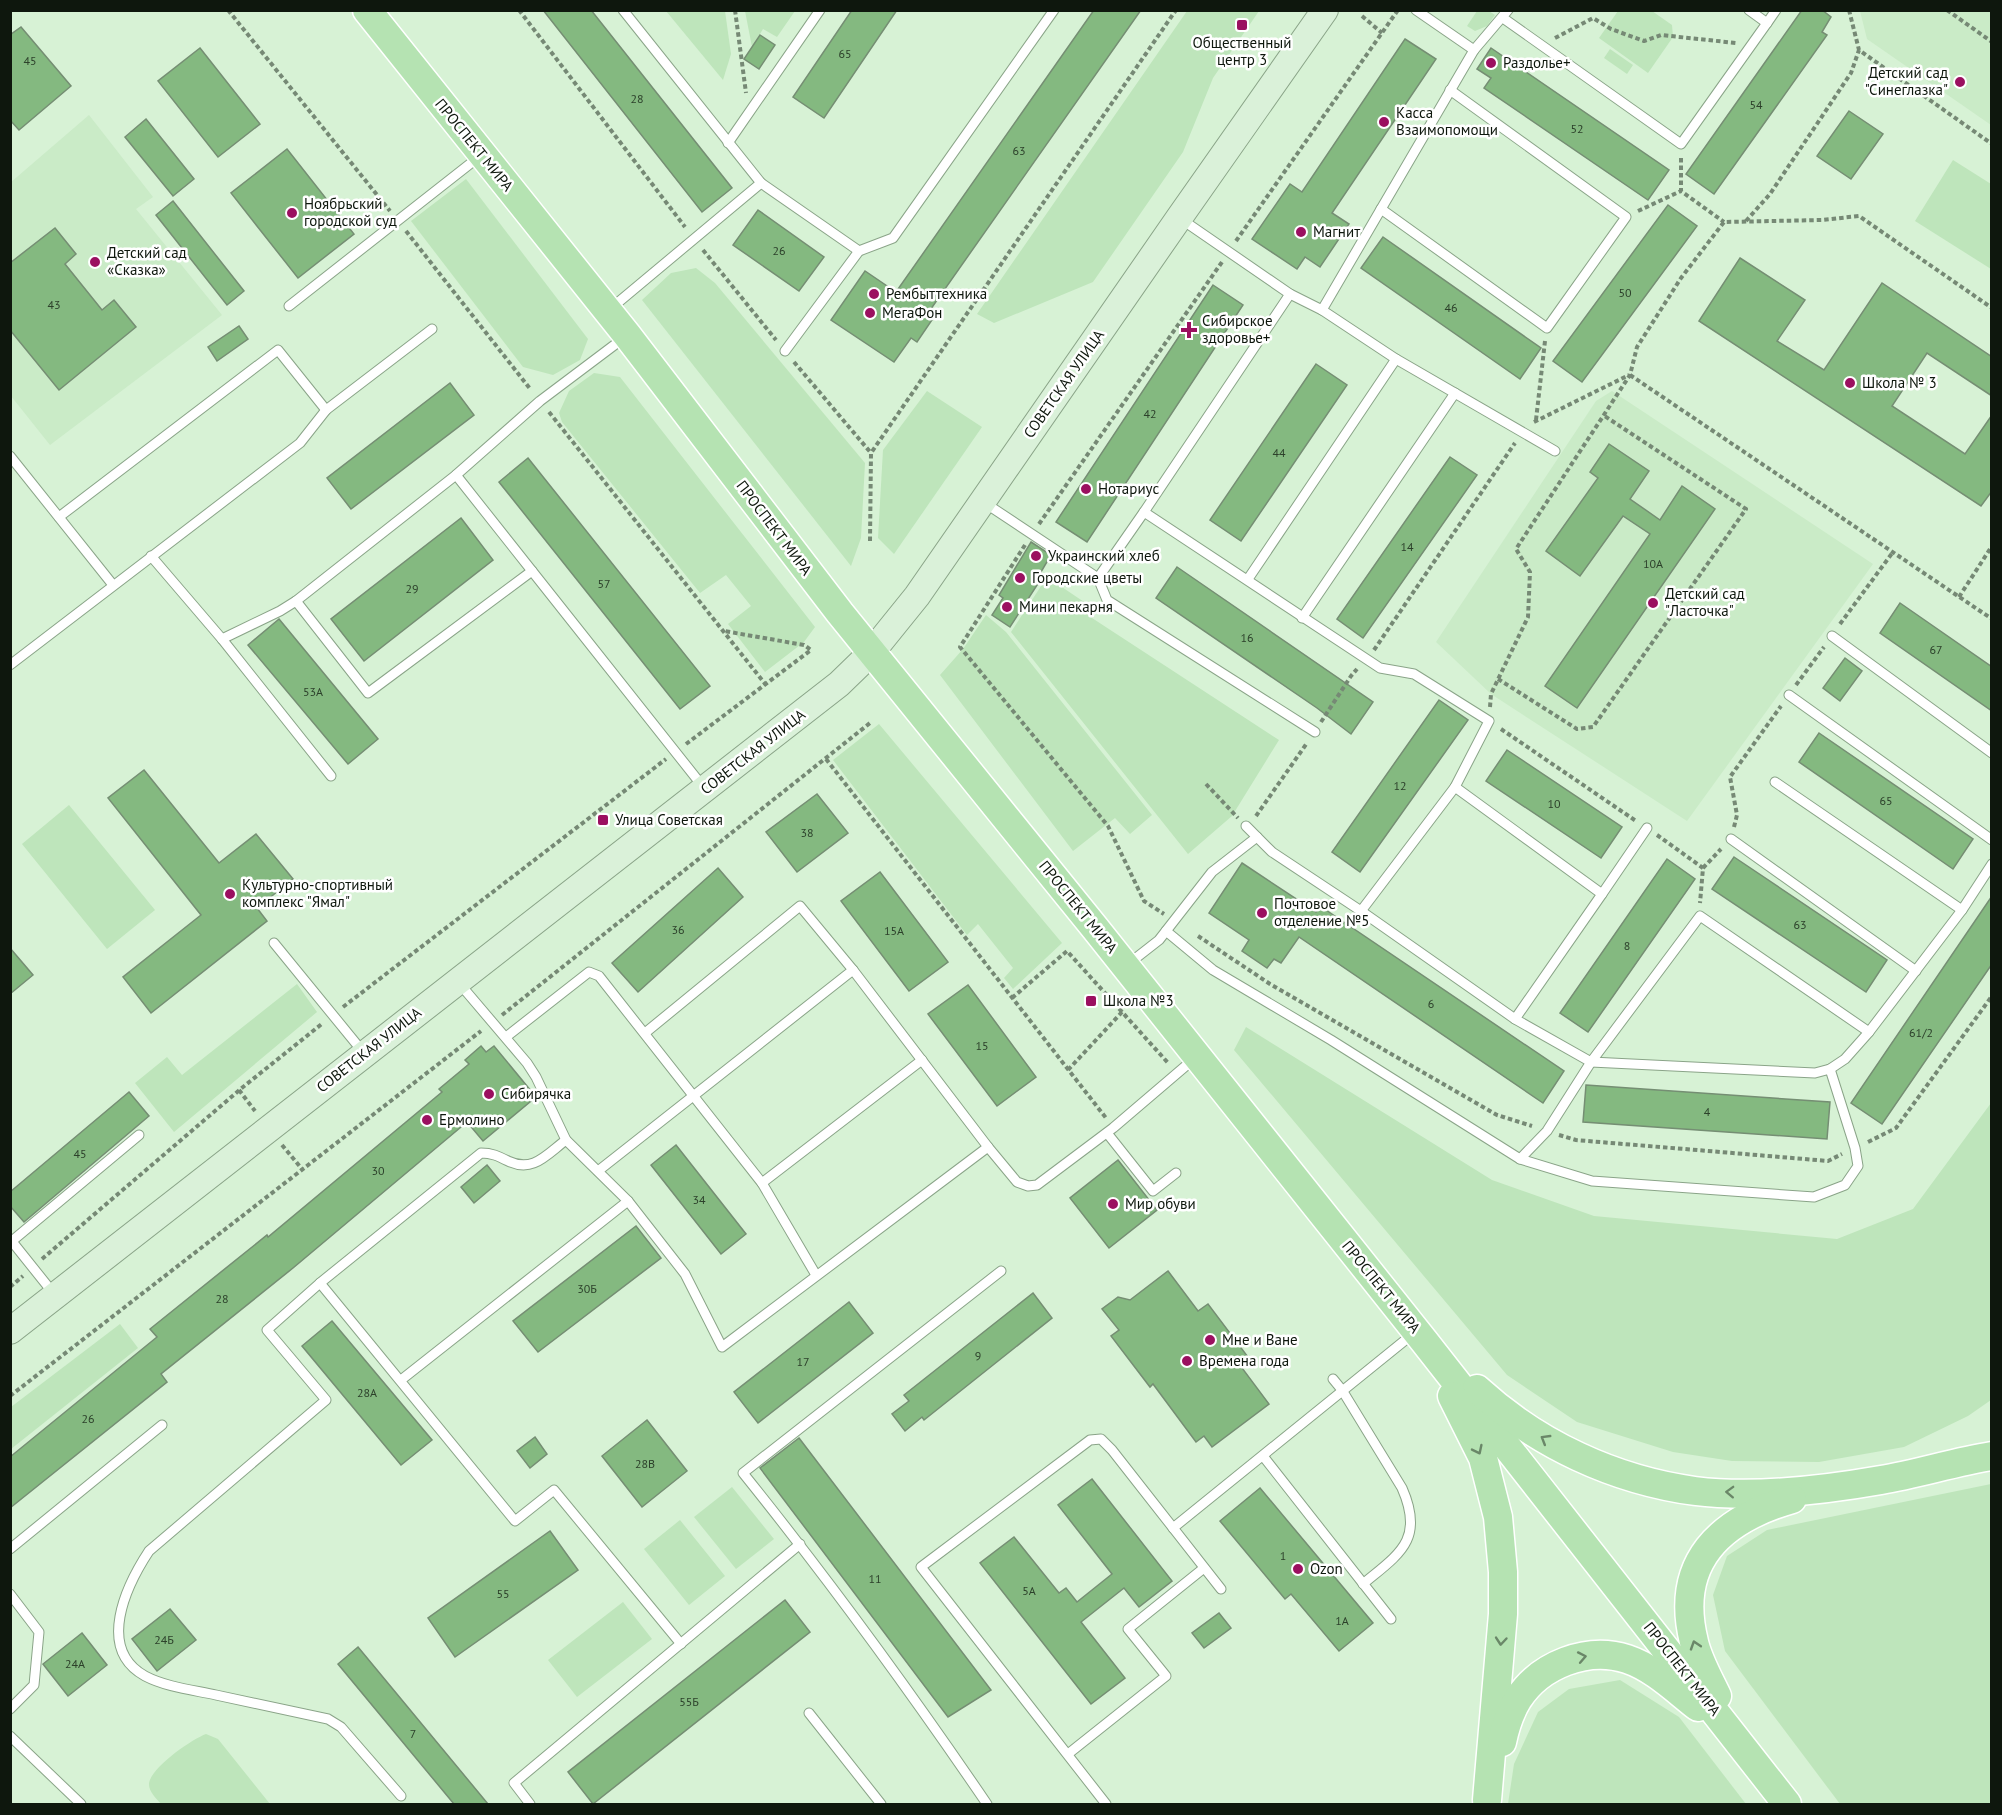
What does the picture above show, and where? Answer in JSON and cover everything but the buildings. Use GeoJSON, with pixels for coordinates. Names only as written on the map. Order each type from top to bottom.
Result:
{"type":"FeatureCollection","features":[{"type":"Feature","properties":{"kind":"main road","name":"ПРОСПЕКТ МИРА"},"geometry":{"type":"LineString","coordinates":[[367,10],[627,335],[872,653],[1420,1336],[1787,1804]]}},
{"type":"Feature","properties":{"kind":"main road","name":"СОВЕТСКАЯ УЛИЦА"},"geometry":{"type":"LineString","coordinates":[[10,1331],[364,1053],[705,790],[839,684],[872,653],[917,596],[1325,10]]}},
{"type":"Feature","properties":{"kind":"main road"},"geometry":{"type":"LineString","coordinates":[[1420,1336],[1483,1394],[1519,1423],[1562,1449],[1600,1466],[1653,1483],[1697,1491],[1751,1493],[1830,1488]]}},
{"type":"Feature","properties":{"kind":"main road"},"geometry":{"type":"LineString","coordinates":[[1420,1336],[1483,1458],[1498,1517],[1503,1572],[1503,1614],[1486,1802]]}},
{"type":"Feature","properties":{"kind":"main road"},"geometry":{"type":"LineString","coordinates":[[1959,1461],[1992,1445]]}},
{"type":"Feature","properties":{"kind":"main road"},"geometry":{"type":"LineString","coordinates":[[1735,1737],[1694,1644],[1688,1612],[1692,1581],[1702,1557],[1719,1535],[1738,1520],[1772,1505],[1830,1488],[1992,1456]]}},
{"type":"Feature","properties":{"kind":"main road"},"geometry":{"type":"LineString","coordinates":[[1486,1802],[1507,1722],[1518,1699],[1533,1682],[1554,1666],[1577,1657],[1602,1654],[1627,1659],[1655,1673],[1735,1737]]}},
{"type":"Feature","properties":{"kind":"lane"},"geometry":{"type":"LineString","coordinates":[[623,10],[761,183],[859,251]]}},
{"type":"Feature","properties":{"kind":"lane"},"geometry":{"type":"LineString","coordinates":[[728,143],[820,10]]}},
{"type":"Feature","properties":{"kind":"lane"},"geometry":{"type":"LineString","coordinates":[[785,351],[859,251],[893,238],[1054,10]]}},
{"type":"Feature","properties":{"kind":"lane"},"geometry":{"type":"LineString","coordinates":[[1416,10],[1474,50]]}},
{"type":"Feature","properties":{"kind":"lane"},"geometry":{"type":"LineString","coordinates":[[1749,10],[1767,23]]}},
{"type":"Feature","properties":{"kind":"lane"},"geometry":{"type":"LineString","coordinates":[[1322,310],[1474,50],[1505,14],[1540,45],[1681,144],[1776,10]]}},
{"type":"Feature","properties":{"kind":"lane"},"geometry":{"type":"LineString","coordinates":[[1381,209],[1546,328],[1626,218],[1450,90]]}},
{"type":"Feature","properties":{"kind":"lane"},"geometry":{"type":"LineString","coordinates":[[289,306],[482,155]]}},
{"type":"Feature","properties":{"kind":"lane"},"geometry":{"type":"LineString","coordinates":[[608,311],[761,183]]}},
{"type":"Feature","properties":{"kind":"lane"},"geometry":{"type":"LineString","coordinates":[[1179,218],[1290,294],[1322,310],[1396,359],[1555,452]]}},
{"type":"Feature","properties":{"kind":"lane"},"geometry":{"type":"LineString","coordinates":[[1098,578],[1290,294]]}},
{"type":"Feature","properties":{"kind":"lane"},"geometry":{"type":"LineString","coordinates":[[10,665],[300,442],[326,410],[432,329]]}},
{"type":"Feature","properties":{"kind":"lane"},"geometry":{"type":"LineString","coordinates":[[222,639],[296,601],[456,476],[540,401],[627,335]]}},
{"type":"Feature","properties":{"kind":"lane"},"geometry":{"type":"LineString","coordinates":[[59,517],[278,350],[326,410]]}},
{"type":"Feature","properties":{"kind":"lane"},"geometry":{"type":"LineString","coordinates":[[1248,579],[1396,359]]}},
{"type":"Feature","properties":{"kind":"lane"},"geometry":{"type":"LineString","coordinates":[[1302,618],[1455,393]]}},
{"type":"Feature","properties":{"kind":"lane"},"geometry":{"type":"LineString","coordinates":[[10,456],[113,585]]}},
{"type":"Feature","properties":{"kind":"lane"},"geometry":{"type":"LineString","coordinates":[[456,476],[705,790]]}},
{"type":"Feature","properties":{"kind":"lane"},"geometry":{"type":"LineString","coordinates":[[983,502],[1098,578],[1107,600],[1315,732]]}},
{"type":"Feature","properties":{"kind":"lane"},"geometry":{"type":"LineString","coordinates":[[1144,512],[1380,668],[1414,674],[1489,721],[1455,788],[1361,911]]}},
{"type":"Feature","properties":{"kind":"lane"},"geometry":{"type":"LineString","coordinates":[[151,556],[222,639],[331,776]]}},
{"type":"Feature","properties":{"kind":"lane"},"geometry":{"type":"LineString","coordinates":[[296,601],[368,693],[532,571]]}},
{"type":"Feature","properties":{"kind":"lane"},"geometry":{"type":"LineString","coordinates":[[1832,636],[1992,753]]}},
{"type":"Feature","properties":{"kind":"lane"},"geometry":{"type":"LineString","coordinates":[[1789,695],[1992,840]]}},
{"type":"Feature","properties":{"kind":"lane"},"geometry":{"type":"LineString","coordinates":[[1775,782],[1962,910]]}},
{"type":"Feature","properties":{"kind":"lane"},"geometry":{"type":"LineString","coordinates":[[1455,788],[1602,894]]}},
{"type":"Feature","properties":{"kind":"lane"},"geometry":{"type":"LineString","coordinates":[[1246,826],[1272,852],[1515,1019],[1591,1062],[1815,1072],[1830,1069],[1845,1059],[1869,1032],[1962,910],[1992,864]]}},
{"type":"Feature","properties":{"kind":"lane"},"geometry":{"type":"LineString","coordinates":[[1515,1019],[1647,828]]}},
{"type":"Feature","properties":{"kind":"lane"},"geometry":{"type":"LineString","coordinates":[[1125,966],[1159,940],[1212,872],[1257,837]]}},
{"type":"Feature","properties":{"kind":"lane"},"geometry":{"type":"LineString","coordinates":[[1731,839],[1916,971]]}},
{"type":"Feature","properties":{"kind":"lane"},"geometry":{"type":"LineString","coordinates":[[645,1033],[800,906],[853,970],[988,1147],[1017,1182],[1028,1186],[1037,1185],[1110,1130],[1196,1057]]}},
{"type":"Feature","properties":{"kind":"lane"},"geometry":{"type":"LineString","coordinates":[[1520,1159],[1547,1131],[1591,1062],[1700,916],[1869,1032]]}},
{"type":"Feature","properties":{"kind":"lane"},"geometry":{"type":"LineString","coordinates":[[1166,931],[1214,970],[1331,1040],[1520,1159],[1592,1181],[1814,1197],[1845,1185],[1858,1166],[1855,1148],[1830,1069]]}},
{"type":"Feature","properties":{"kind":"lane"},"geometry":{"type":"LineString","coordinates":[[274,943],[364,1053]]}},
{"type":"Feature","properties":{"kind":"lane"},"geometry":{"type":"LineString","coordinates":[[598,1171],[853,970]]}},
{"type":"Feature","properties":{"kind":"lane"},"geometry":{"type":"LineString","coordinates":[[506,1037],[589,972],[599,976],[762,1183],[816,1275]]}},
{"type":"Feature","properties":{"kind":"lane"},"geometry":{"type":"LineString","coordinates":[[458,981],[506,1037],[536,1077],[566,1140],[628,1201],[685,1274],[722,1347],[988,1147]]}},
{"type":"Feature","properties":{"kind":"lane"},"geometry":{"type":"LineString","coordinates":[[762,1183],[922,1060]]}},
{"type":"Feature","properties":{"kind":"lane"},"geometry":{"type":"LineString","coordinates":[[1110,1130],[1153,1191],[1176,1173]]}},
{"type":"Feature","properties":{"kind":"lane"},"geometry":{"type":"LineString","coordinates":[[55,1296],[11,1240],[139,1135]]}},
{"type":"Feature","properties":{"kind":"lane"},"geometry":{"type":"LineString","coordinates":[[401,1796],[341,1727],[328,1719],[166,1684],[137,1671],[126,1658],[120,1645],[119,1616],[131,1580],[149,1551],[326,1400],[267,1330],[320,1283],[481,1154],[492,1153],[519,1166],[531,1165],[566,1140]]}},
{"type":"Feature","properties":{"kind":"lane"},"geometry":{"type":"LineString","coordinates":[[401,1380],[628,1201]]}},
{"type":"Feature","properties":{"kind":"lane"},"geometry":{"type":"LineString","coordinates":[[987,1804],[800,1544],[743,1473],[1001,1271]]}},
{"type":"Feature","properties":{"kind":"lane"},"geometry":{"type":"LineString","coordinates":[[320,1283],[515,1521],[554,1490],[681,1644]]}},
{"type":"Feature","properties":{"kind":"lane"},"geometry":{"type":"LineString","coordinates":[[1173,1528],[1342,1390],[1420,1336]]}},
{"type":"Feature","properties":{"kind":"lane"},"geometry":{"type":"LineString","coordinates":[[1333,1379],[1402,1488],[1411,1516],[1407,1542],[1403,1548],[1363,1584]]}},
{"type":"Feature","properties":{"kind":"lane"},"geometry":{"type":"LineString","coordinates":[[10,1549],[162,1425]]}},
{"type":"Feature","properties":{"kind":"lane"},"geometry":{"type":"LineString","coordinates":[[1106,1804],[921,1567],[1090,1440],[1101,1439],[1221,1589]]}},
{"type":"Feature","properties":{"kind":"lane"},"geometry":{"type":"LineString","coordinates":[[1263,1456],[1391,1619]]}},
{"type":"Feature","properties":{"kind":"lane"},"geometry":{"type":"LineString","coordinates":[[530,1804],[514,1783],[800,1544]]}},
{"type":"Feature","properties":{"kind":"lane"},"geometry":{"type":"LineString","coordinates":[[1068,1754],[1166,1676],[1128,1629],[1204,1568]]}},
{"type":"Feature","properties":{"kind":"lane"},"geometry":{"type":"LineString","coordinates":[[10,1594],[39,1632],[34,1685],[10,1709]]}},
{"type":"Feature","properties":{"kind":"lane"},"geometry":{"type":"LineString","coordinates":[[808,1713],[881,1804]]}},
{"type":"Feature","properties":{"kind":"lane"},"geometry":{"type":"LineString","coordinates":[[10,1736],[81,1804]]}},
{"type":"Feature","properties":{"kind":"path"},"geometry":{"type":"LineString","coordinates":[[228,10],[766,685]]}},
{"type":"Feature","properties":{"kind":"path"},"geometry":{"type":"LineString","coordinates":[[735,10],[749,112]]}},
{"type":"Feature","properties":{"kind":"path"},"geometry":{"type":"LineString","coordinates":[[870,541],[871,453],[1176,10]]}},
{"type":"Feature","properties":{"kind":"path"},"geometry":{"type":"LineString","coordinates":[[1398,10],[1031,535],[960,646],[1108,826],[1144,901],[1270,984],[1497,1115],[1576,1140],[1828,1161],[1896,1128],[1992,996]]}},
{"type":"Feature","properties":{"kind":"path"},"geometry":{"type":"LineString","coordinates":[[1746,221],[1770,194],[1851,73],[1859,50],[1849,10]]}},
{"type":"Feature","properties":{"kind":"path"},"geometry":{"type":"LineString","coordinates":[[1947,10],[1992,42]]}},
{"type":"Feature","properties":{"kind":"path"},"geometry":{"type":"LineString","coordinates":[[1362,16],[1382,33]]}},
{"type":"Feature","properties":{"kind":"path"},"geometry":{"type":"LineString","coordinates":[[1540,45],[1593,18],[1611,29],[1644,41],[1661,35],[1687,36],[1752,45]]}},
{"type":"Feature","properties":{"kind":"path"},"geometry":{"type":"LineString","coordinates":[[1859,50],[1992,144]]}},
{"type":"Feature","properties":{"kind":"path"},"geometry":{"type":"LineString","coordinates":[[1681,144],[1681,191]]}},
{"type":"Feature","properties":{"kind":"path"},"geometry":{"type":"LineString","coordinates":[[1626,218],[1652,203],[1681,191]]}},
{"type":"Feature","properties":{"kind":"path"},"geometry":{"type":"LineString","coordinates":[[1681,191],[1724,222],[1822,220],[1859,216],[1992,308]]}},
{"type":"Feature","properties":{"kind":"path"},"geometry":{"type":"LineString","coordinates":[[1700,916],[1703,868],[1489,721],[1491,694],[1528,617],[1530,572],[1516,549],[1630,375],[1637,347],[1681,278],[1724,222]]}},
{"type":"Feature","properties":{"kind":"path"},"geometry":{"type":"LineString","coordinates":[[1536,421],[1546,328]]}},
{"type":"Feature","properties":{"kind":"path"},"geometry":{"type":"LineString","coordinates":[[1206,784],[1246,826],[1315,732],[1351,676],[1367,660],[1527,425],[1630,375]]}},
{"type":"Feature","properties":{"kind":"path"},"geometry":{"type":"LineString","coordinates":[[1630,375],[1992,619]]}},
{"type":"Feature","properties":{"kind":"path"},"geometry":{"type":"LineString","coordinates":[[1498,679],[1577,729],[1593,727],[1746,509],[1603,415]]}},
{"type":"Feature","properties":{"kind":"path"},"geometry":{"type":"LineString","coordinates":[[1959,597],[1992,546]]}},
{"type":"Feature","properties":{"kind":"path"},"geometry":{"type":"LineString","coordinates":[[10,1287],[243,1087],[333,1015],[811,650],[804,645],[724,631]]}},
{"type":"Feature","properties":{"kind":"path"},"geometry":{"type":"LineString","coordinates":[[10,1396],[492,1022],[870,723]]}},
{"type":"Feature","properties":{"kind":"path"},"geometry":{"type":"LineString","coordinates":[[826,759],[1068,1070],[1110,1130]]}},
{"type":"Feature","properties":{"kind":"path"},"geometry":{"type":"LineString","coordinates":[[1012,998],[1067,951],[1083,969]]}},
{"type":"Feature","properties":{"kind":"path"},"geometry":{"type":"LineString","coordinates":[[1068,1070],[1122,1012]]}},
{"type":"Feature","properties":{"kind":"shaded area"},"geometry":{"type":"Polygon","coordinates":[[[666,11],[725,11],[731,54],[723,80],[666,11]]]}},
{"type":"Feature","properties":{"kind":"shaded area"},"geometry":{"type":"Polygon","coordinates":[[[745,11],[795,11],[777,37],[763,29],[752,47],[745,11]]]}},
{"type":"Feature","properties":{"kind":"shaded area"},"geometry":{"type":"Polygon","coordinates":[[[1187,11],[1259,11],[1213,78],[1183,152],[1093,282],[994,323],[977,314],[1187,11]]]}},
{"type":"Feature","properties":{"kind":"shaded area"},"geometry":{"type":"Polygon","coordinates":[[[1477,11],[1489,11],[1495,15],[1487,26],[1475,31],[1467,26],[1477,11]]]}},
{"type":"Feature","properties":{"kind":"shaded area"},"geometry":{"type":"Polygon","coordinates":[[[1618,11],[1652,11],[1672,25],[1673,37],[1648,73],[1599,38],[1618,11]]]}},
{"type":"Feature","properties":{"kind":"shaded area","name":"Детский сад \"Синеглазка\""},"geometry":{"type":"Polygon","coordinates":[[[1860,11],[1991,11],[1991,125],[1867,39],[1860,11]]]}},
{"type":"Feature","properties":{"kind":"shaded area"},"geometry":{"type":"Polygon","coordinates":[[[1610,49],[1633,65],[1627,74],[1604,58],[1610,49]]]}},
{"type":"Feature","properties":{"kind":"shaded area","name":"Детский сад «Сказка»"},"geometry":{"type":"Polygon","coordinates":[[[89,115],[153,197],[136,209],[222,315],[50,445],[11,396],[10,183],[89,115]]]}},
{"type":"Feature","properties":{"kind":"shaded area"},"geometry":{"type":"Polygon","coordinates":[[[1953,160],[1991,184],[1991,269],[1915,221],[1953,160]]]}},
{"type":"Feature","properties":{"kind":"shaded area"},"geometry":{"type":"Polygon","coordinates":[[[466,179],[588,339],[580,360],[553,375],[523,367],[411,221],[466,179]]]}},
{"type":"Feature","properties":{"kind":"shaded area"},"geometry":{"type":"Polygon","coordinates":[[[696,268],[715,283],[865,463],[861,538],[851,566],[642,300],[671,273],[696,268]]]}},
{"type":"Feature","properties":{"kind":"shaded area"},"geometry":{"type":"Polygon","coordinates":[[[594,373],[620,377],[815,627],[804,642],[765,672],[728,624],[751,606],[726,575],[700,593],[562,422],[559,413],[569,391],[594,373]]]}},
{"type":"Feature","properties":{"kind":"shaded area"},"geometry":{"type":"Polygon","coordinates":[[[927,391],[982,427],[894,554],[878,538],[883,450],[927,391]]]}},
{"type":"Feature","properties":{"kind":"shaded area","name":"Детский сад \"Ласточка\""},"geometry":{"type":"Polygon","coordinates":[[[1612,391],[1873,564],[1687,821],[1491,694],[1436,642],[1596,401],[1612,391]]]}},
{"type":"Feature","properties":{"kind":"shaded area"},"geometry":{"type":"Polygon","coordinates":[[[1047,577],[1096,610],[1092,618],[1279,740],[1232,816],[1188,854],[1011,632],[1047,577]]]}},
{"type":"Feature","properties":{"kind":"shaded area"},"geometry":{"type":"Polygon","coordinates":[[[986,615],[1006,632],[1152,815],[1130,834],[1115,818],[1073,851],[940,675],[963,649],[986,615]]]}},
{"type":"Feature","properties":{"kind":"shaded area"},"geometry":{"type":"Polygon","coordinates":[[[879,724],[1062,943],[1013,989],[1004,978],[1013,968],[978,924],[967,935],[833,760],[879,724]]]}},
{"type":"Feature","properties":{"kind":"shaded area"},"geometry":{"type":"Polygon","coordinates":[[[69,805],[155,910],[107,949],[22,844],[69,805]]]}},
{"type":"Feature","properties":{"kind":"shaded area"},"geometry":{"type":"Polygon","coordinates":[[[297,984],[317,1012],[174,1132],[135,1083],[167,1057],[182,1075],[297,984]]]}},
{"type":"Feature","properties":{"kind":"shaded area"},"geometry":{"type":"Polygon","coordinates":[[[1246,1027],[1492,1180],[1594,1216],[1837,1239],[1913,1209],[1991,1103],[1991,1400],[1968,1416],[1904,1447],[1819,1462],[1732,1461],[1673,1452],[1577,1422],[1507,1375],[1234,1050],[1246,1027]]]}},
{"type":"Feature","properties":{"kind":"shaded area"},"geometry":{"type":"Polygon","coordinates":[[[120,1324],[138,1348],[11,1449],[11,1407],[120,1324]]]}},
{"type":"Feature","properties":{"kind":"shaded area"},"geometry":{"type":"Polygon","coordinates":[[[1991,1484],[1991,1804],[1840,1804],[1725,1651],[1713,1595],[1727,1556],[1767,1530],[1991,1484]]]}},
{"type":"Feature","properties":{"kind":"shaded area"},"geometry":{"type":"Polygon","coordinates":[[[732,1487],[774,1539],[736,1569],[694,1517],[732,1487]]]}},
{"type":"Feature","properties":{"kind":"shaded area"},"geometry":{"type":"Polygon","coordinates":[[[680,1520],[725,1576],[689,1605],[644,1549],[680,1520]]]}},
{"type":"Feature","properties":{"kind":"shaded area"},"geometry":{"type":"Polygon","coordinates":[[[623,1602],[652,1639],[577,1697],[548,1660],[623,1602]]]}},
{"type":"Feature","properties":{"kind":"shaded area"},"geometry":{"type":"Polygon","coordinates":[[[1620,1680],[1679,1717],[1746,1804],[1508,1804],[1514,1764],[1538,1712],[1569,1689],[1620,1680]]]}},
{"type":"Feature","properties":{"kind":"shaded area"},"geometry":{"type":"Polygon","coordinates":[[[206,1734],[218,1739],[270,1804],[161,1804],[150,1790],[151,1777],[164,1762],[206,1734]]]}},
{"type":"Feature","properties":{"kind":"place","name":"Общественный центр 3"},"geometry":{"type":"Point","coordinates":[1242,25]}},
{"type":"Feature","properties":{"kind":"place","name":"Раздолье+"},"geometry":{"type":"Point","coordinates":[1491,63]}},
{"type":"Feature","properties":{"kind":"place","name":"Детский сад \"Синеглазка\""},"geometry":{"type":"Point","coordinates":[1960,82]}},
{"type":"Feature","properties":{"kind":"place","name":"Касса Взаимопомощи"},"geometry":{"type":"Point","coordinates":[1384,122]}},
{"type":"Feature","properties":{"kind":"place","name":"Ноябрьский городской суд"},"geometry":{"type":"Point","coordinates":[292,213]}},
{"type":"Feature","properties":{"kind":"place","name":"Магнит"},"geometry":{"type":"Point","coordinates":[1301,232]}},
{"type":"Feature","properties":{"kind":"place","name":"Детский сад «Сказка»"},"geometry":{"type":"Point","coordinates":[95,262]}},
{"type":"Feature","properties":{"kind":"place","name":"Рембыттехника"},"geometry":{"type":"Point","coordinates":[874,294]}},
{"type":"Feature","properties":{"kind":"place","name":"МегаФон"},"geometry":{"type":"Point","coordinates":[870,313]}},
{"type":"Feature","properties":{"kind":"place","name":"Сибирское здоровье+"},"geometry":{"type":"Point","coordinates":[1189,330]}},
{"type":"Feature","properties":{"kind":"place","name":"Школа № 3"},"geometry":{"type":"Point","coordinates":[1850,383]}},
{"type":"Feature","properties":{"kind":"place","name":"Нотариус"},"geometry":{"type":"Point","coordinates":[1086,489]}},
{"type":"Feature","properties":{"kind":"place","name":"Украинский хлеб"},"geometry":{"type":"Point","coordinates":[1036,556]}},
{"type":"Feature","properties":{"kind":"place","name":"Городские цветы"},"geometry":{"type":"Point","coordinates":[1020,578]}},
{"type":"Feature","properties":{"kind":"place","name":"Детский сад \"Ласточка\""},"geometry":{"type":"Point","coordinates":[1653,603]}},
{"type":"Feature","properties":{"kind":"place","name":"Мини пекарня"},"geometry":{"type":"Point","coordinates":[1007,607]}},
{"type":"Feature","properties":{"kind":"place","name":"Улица Советская"},"geometry":{"type":"Point","coordinates":[603,820]}},
{"type":"Feature","properties":{"kind":"place","name":"Культурно-спортивный комплекс \"Ямал\""},"geometry":{"type":"Point","coordinates":[230,894]}},
{"type":"Feature","properties":{"kind":"place","name":"Почтовое отделение №5"},"geometry":{"type":"Point","coordinates":[1262,913]}},
{"type":"Feature","properties":{"kind":"place","name":"Школа №3"},"geometry":{"type":"Point","coordinates":[1091,1001]}},
{"type":"Feature","properties":{"kind":"place","name":"Сибирячка"},"geometry":{"type":"Point","coordinates":[489,1094]}},
{"type":"Feature","properties":{"kind":"place","name":"Ермолино"},"geometry":{"type":"Point","coordinates":[427,1120]}},
{"type":"Feature","properties":{"kind":"place","name":"Мир обуви"},"geometry":{"type":"Point","coordinates":[1113,1204]}},
{"type":"Feature","properties":{"kind":"place","name":"Мне и Ване"},"geometry":{"type":"Point","coordinates":[1210,1340]}},
{"type":"Feature","properties":{"kind":"place","name":"Времена года"},"geometry":{"type":"Point","coordinates":[1187,1361]}},
{"type":"Feature","properties":{"kind":"place","name":"Ozon"},"geometry":{"type":"Point","coordinates":[1298,1569]}}]}
